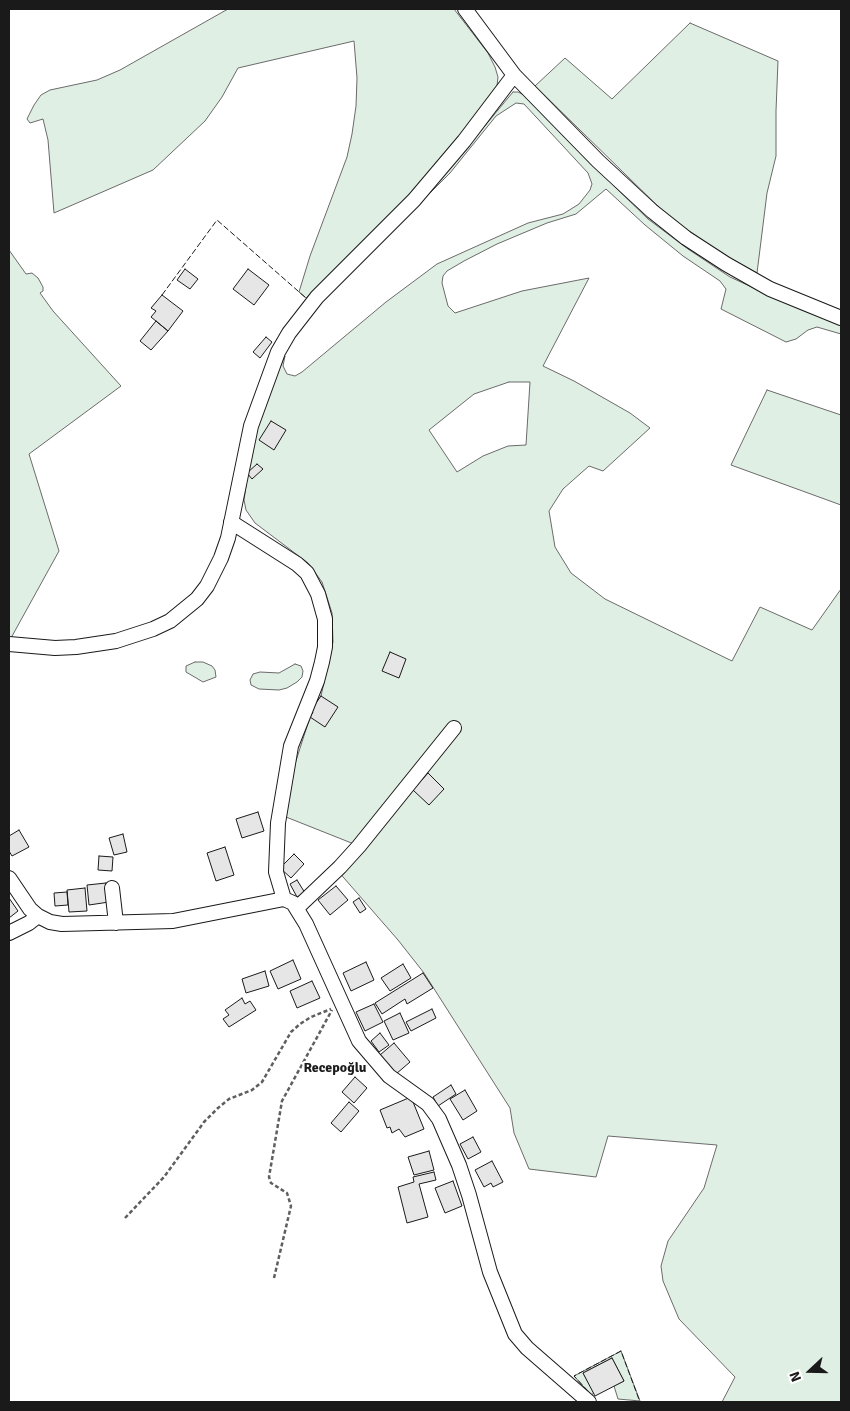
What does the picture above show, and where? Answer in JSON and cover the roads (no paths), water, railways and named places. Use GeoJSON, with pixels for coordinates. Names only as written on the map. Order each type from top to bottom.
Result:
{"type":"FeatureCollection","features":[{"type":"Feature","properties":{"kind":"street"},"geometry":{"type":"LineString","coordinates":[[465,9],[514,75],[605,167],[652,211],[686,238],[770,289],[841,318]]}},
{"type":"Feature","properties":{"kind":"street"},"geometry":{"type":"LineString","coordinates":[[9,644],[55,648],[99,644],[137,635],[170,621],[197,599],[207,586],[222,558],[250,426],[278,352],[289,333],[317,297],[414,200],[464,142],[514,75]]}},
{"type":"Feature","properties":{"kind":"street"},"geometry":{"type":"LineString","coordinates":[[231,522],[291,560],[307,573],[318,594],[325,619],[325,647],[322,662],[317,681],[291,746],[278,822],[276,872],[284,899]]}},
{"type":"Feature","properties":{"kind":"street"},"geometry":{"type":"LineString","coordinates":[[297,908],[359,846],[454,728]]}},
{"type":"Feature","properties":{"kind":"street"},"geometry":{"type":"LineString","coordinates":[[9,878],[30,909],[38,916],[50,922],[62,924],[173,921],[284,899],[293,903],[359,1041],[389,1076],[428,1104],[439,1119],[459,1165],[490,1272],[515,1334],[526,1348],[589,1402]]}},
{"type":"Feature","properties":{"kind":"street"},"geometry":{"type":"LineString","coordinates":[[112,888],[116,923]]}},
{"type":"Feature","properties":{"kind":"street"},"geometry":{"type":"LineString","coordinates":[[9,933],[29,924],[38,916]]}},
{"type":"Feature","properties":{"kind":"district","name":"Recepoğlu"},"geometry":{"type":"Point","coordinates":[335,1068]}}]}
